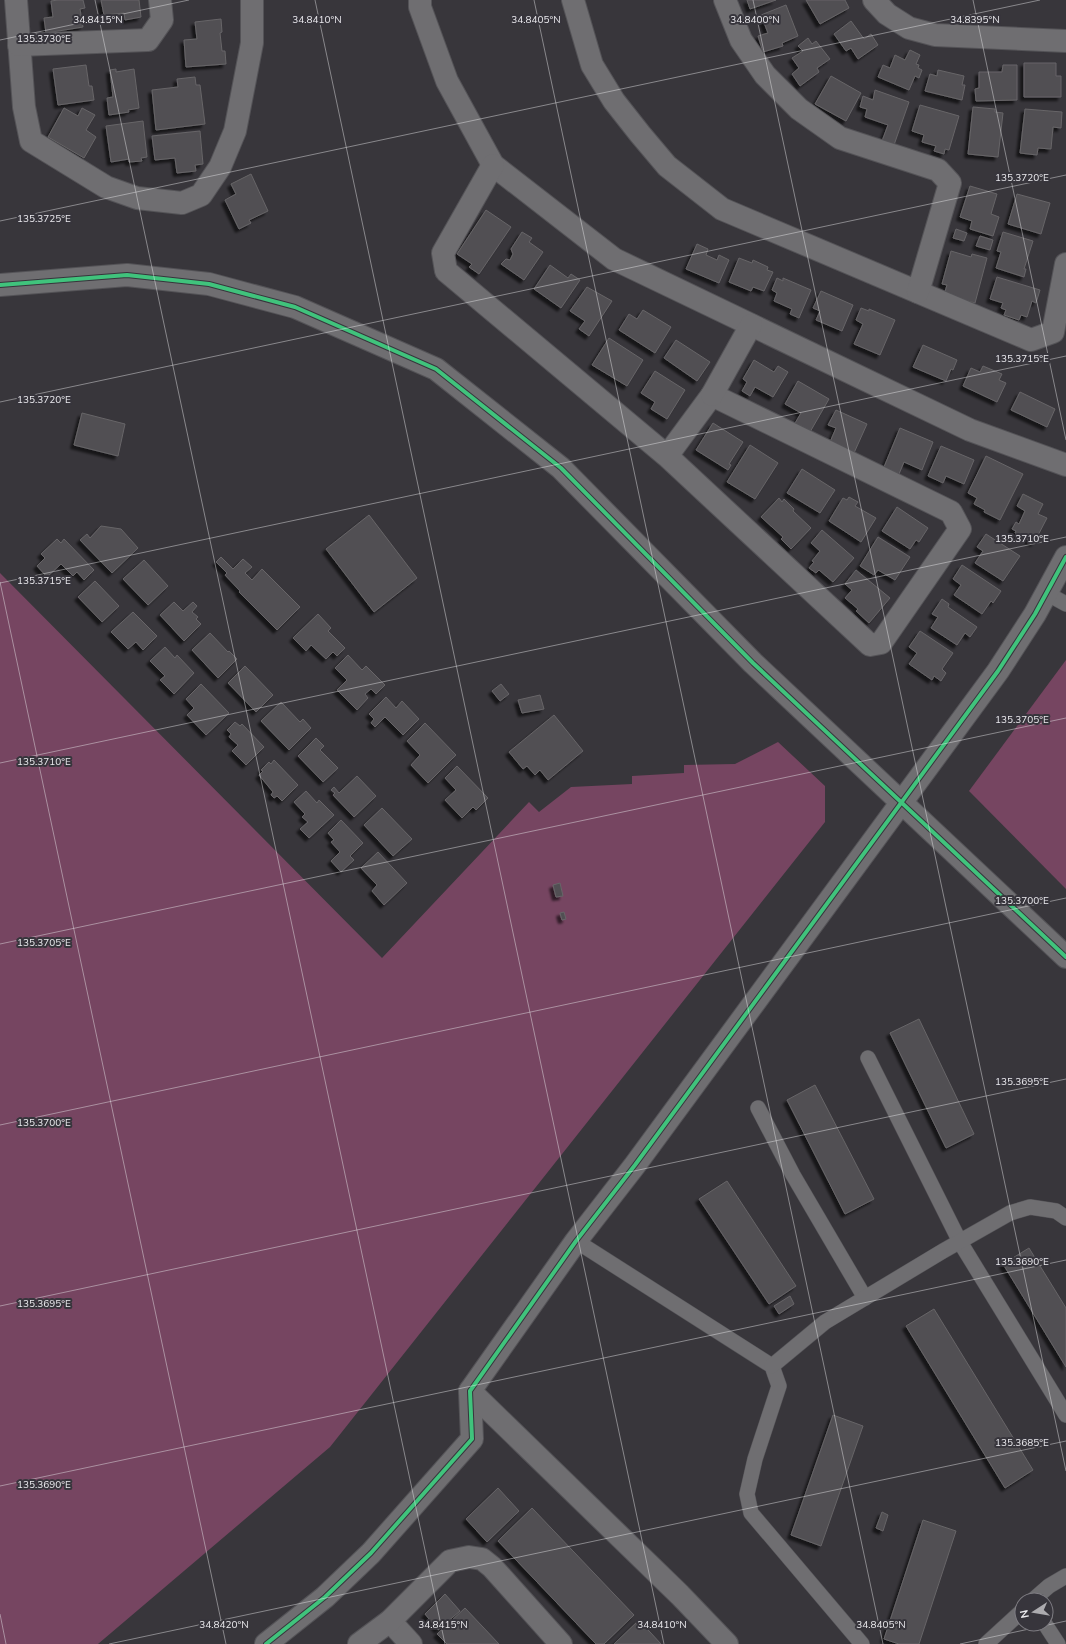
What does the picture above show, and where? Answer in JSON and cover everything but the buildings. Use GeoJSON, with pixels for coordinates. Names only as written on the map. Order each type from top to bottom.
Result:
{"type":"FeatureCollection","features":[{"type":"Feature","properties":{"kind":"street"},"geometry":{"type":"LineString","coordinates":[[16,0],[24,107],[31,141],[106,187],[137,198],[182,203],[201,195],[220,167],[235,131],[252,43],[252,0]]}},
{"type":"Feature","properties":{"kind":"street"},"geometry":{"type":"LineString","coordinates":[[19,44],[148,40],[162,20],[160,0]]}},
{"type":"Feature","properties":{"kind":"street"},"geometry":{"type":"LineString","coordinates":[[420,0],[420,7],[447,80],[493,165],[614,259],[970,430],[1066,465]]}},
{"type":"Feature","properties":{"kind":"street"},"geometry":{"type":"LineString","coordinates":[[573,0],[592,65],[614,101],[667,166],[722,209],[1031,340],[1053,332],[1066,264]]}},
{"type":"Feature","properties":{"kind":"street"},"geometry":{"type":"LineString","coordinates":[[725,0],[741,40],[765,75],[799,109],[840,138],[938,170],[950,183],[918,292]]}},
{"type":"Feature","properties":{"kind":"street"},"geometry":{"type":"LineString","coordinates":[[874,0],[887,14],[909,28],[935,35],[1066,41]]}},
{"type":"Feature","properties":{"kind":"street"},"geometry":{"type":"LineString","coordinates":[[493,165],[443,253],[446,271],[667,456],[870,645],[881,643],[960,529],[951,512],[712,395]]}},
{"type":"Feature","properties":{"kind":"street"},"geometry":{"type":"LineString","coordinates":[[0,285],[127,275],[209,284],[295,307],[436,369],[561,468],[753,663],[1066,957]]}},
{"type":"Feature","properties":{"kind":"street"},"geometry":{"type":"LineString","coordinates":[[667,456],[712,395],[751,325]]}},
{"type":"Feature","properties":{"kind":"street"},"geometry":{"type":"LineString","coordinates":[[266,1644],[325,1597],[371,1553],[472,1439],[470,1391],[576,1241],[640,1159],[998,671],[1036,614],[1066,557]]}},
{"type":"Feature","properties":{"kind":"street"},"geometry":{"type":"LineString","coordinates":[[470,1391],[680,1595],[727,1644]]}},
{"type":"Feature","properties":{"kind":"street"},"geometry":{"type":"LineString","coordinates":[[358,1644],[390,1621],[450,1561],[469,1557],[482,1559],[492,1567],[561,1644]]}},
{"type":"Feature","properties":{"kind":"street"},"geometry":{"type":"LineString","coordinates":[[390,1621],[411,1644]]}},
{"type":"Feature","properties":{"kind":"lane"},"geometry":{"type":"LineString","coordinates":[[1046,593],[1066,604]]}},
{"type":"Feature","properties":{"kind":"lane"},"geometry":{"type":"LineString","coordinates":[[868,1058],[960,1242],[1066,1415]]}},
{"type":"Feature","properties":{"kind":"lane"},"geometry":{"type":"LineString","coordinates":[[758,1108],[793,1175],[865,1298]]}},
{"type":"Feature","properties":{"kind":"lane"},"geometry":{"type":"LineString","coordinates":[[772,1366],[825,1322],[1010,1213],[1030,1207],[1056,1211],[1066,1218]]}},
{"type":"Feature","properties":{"kind":"lane"},"geometry":{"type":"LineString","coordinates":[[576,1241],[772,1366],[779,1386],[755,1459],[747,1494],[751,1513],[862,1644]]}},
{"type":"Feature","properties":{"kind":"lane"},"geometry":{"type":"LineString","coordinates":[[1043,1592],[1049,1586],[1066,1576]]}},
{"type":"Feature","properties":{"kind":"lane"},"geometry":{"type":"LineString","coordinates":[[986,1644],[1014,1618]]}},
{"type":"Feature","properties":{"kind":"lane"},"geometry":{"type":"LineString","coordinates":[[1050,1632],[1058,1644]]}},
{"type":"Feature","properties":{"kind":"shaded area"},"geometry":{"type":"Polygon","coordinates":[[[0,573],[382,958],[529,802],[539,812],[571,787],[632,784],[632,776],[684,773],[684,765],[735,764],[778,742],[825,786],[825,822],[330,1447],[98,1644],[0,1644],[0,573]]]}},
{"type":"Feature","properties":{"kind":"shaded area"},"geometry":{"type":"Polygon","coordinates":[[[1066,660],[1066,889],[969,791],[1066,660]]]}},
{"type":"Feature","properties":{"kind":"cycle path"},"geometry":{"type":"LineString","coordinates":[[0,285],[127,275],[209,284],[295,307],[436,369],[561,468],[753,663],[1066,957]]}},
{"type":"Feature","properties":{"kind":"cycle path"},"geometry":{"type":"LineString","coordinates":[[266,1644],[325,1597],[371,1553],[472,1439],[470,1391],[576,1241],[635,1165],[998,671],[1035,614],[1066,557]]}}]}
